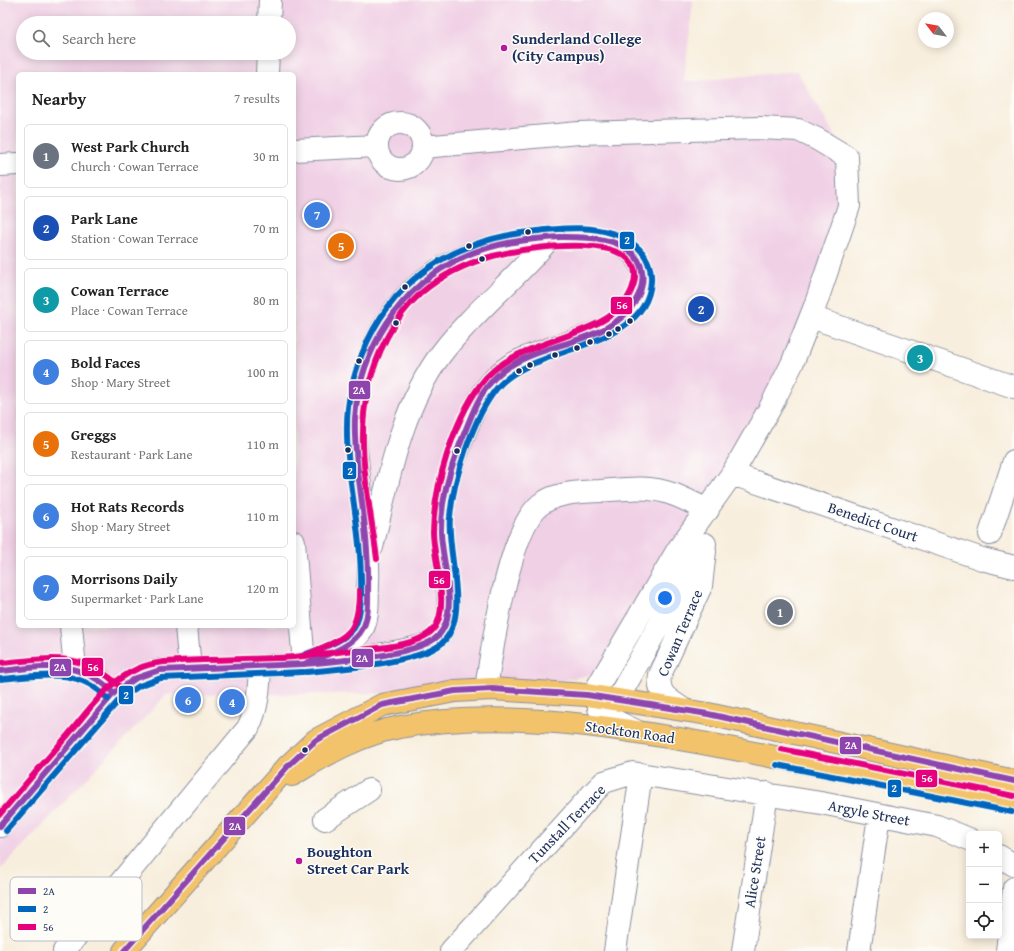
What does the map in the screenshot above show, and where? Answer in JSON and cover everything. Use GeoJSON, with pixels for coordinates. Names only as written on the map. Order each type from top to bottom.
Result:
{"type":"FeatureCollection","features":[{"type":"Feature","properties":{"kind":"highway","name":"Stockton Road"},"geometry":{"type":"LineString","coordinates":[[142,931],[288,766],[316,740],[382,705],[455,691],[486,690],[562,694],[607,703],[684,710],[787,730],[1014,781]]}},
{"type":"Feature","properties":{"kind":"highway","name":"Stockton Road"},"geometry":{"type":"LineString","coordinates":[[260,799],[285,779],[340,747],[369,734],[400,727],[477,719],[568,723],[640,732],[779,757],[1014,804]]}},
{"type":"Feature","properties":{"kind":"highway","name":"Stockton Road"},"geometry":{"type":"LineString","coordinates":[[124,951],[133,941]]}},
{"type":"Feature","properties":{"kind":"street"},"geometry":{"type":"LineString","coordinates":[[269,16],[270,0]]}},
{"type":"Feature","properties":{"kind":"street"},"geometry":{"type":"LineString","coordinates":[[267,72],[268,60]]}},
{"type":"Feature","properties":{"kind":"street"},"geometry":{"type":"LineString","coordinates":[[401,123],[414,128],[422,140],[423,147],[422,154],[413,165],[399,170],[392,168],[381,160],[377,146],[378,139],[387,127],[401,123]]}},
{"type":"Feature","properties":{"kind":"street"},"geometry":{"type":"LineString","coordinates":[[423,147],[579,133],[761,128],[798,130],[848,157],[849,206],[811,317],[792,364],[770,408],[732,474],[708,510],[677,551],[598,686],[607,703],[611,719],[640,732]]}},
{"type":"Feature","properties":{"kind":"street"},"geometry":{"type":"LineString","coordinates":[[296,150],[377,146]]}},
{"type":"Feature","properties":{"kind":"street"},"geometry":{"type":"LineString","coordinates":[[0,165],[16,164]]}},
{"type":"Feature","properties":{"kind":"street"},"geometry":{"type":"LineString","coordinates":[[0,826],[114,693],[133,679],[145,673],[160,670],[190,668],[260,667],[304,664],[374,656],[414,649],[438,637],[444,629],[449,605],[442,553],[441,529],[443,507],[458,451],[472,414],[482,396],[499,374],[510,366],[541,352],[599,332],[618,322],[629,312],[638,299],[642,285],[643,272],[639,261],[630,250],[617,243],[598,238],[549,239],[516,242],[492,247],[470,254],[448,264],[429,276],[409,292],[391,314],[377,336],[361,382],[356,405],[355,431],[369,560],[366,614],[364,624],[360,633],[352,640],[304,664]]}},
{"type":"Feature","properties":{"kind":"street"},"geometry":{"type":"LineString","coordinates":[[369,560],[395,455],[413,405],[426,377],[441,354],[464,328],[531,261],[549,239]]}},
{"type":"Feature","properties":{"kind":"street"},"geometry":{"type":"LineString","coordinates":[[811,317],[1014,387]]}},
{"type":"Feature","properties":{"kind":"street"},"geometry":{"type":"LineString","coordinates":[[990,534],[1014,461]]}},
{"type":"Feature","properties":{"kind":"street","name":"Benedict Court"},"geometry":{"type":"LineString","coordinates":[[732,474],[982,559],[1014,567]]}},
{"type":"Feature","properties":{"kind":"street"},"geometry":{"type":"LineString","coordinates":[[486,690],[496,630],[516,545],[526,522],[543,502],[562,495],[578,492],[640,488],[672,494],[708,510]]}},
{"type":"Feature","properties":{"kind":"street","name":"Cowan Terrace"},"geometry":{"type":"LineString","coordinates":[[684,710],[664,696],[659,686],[659,681],[660,675],[701,586],[708,510]]}},
{"type":"Feature","properties":{"kind":"street","name":"Cowan Terrace"},"geometry":{"type":"LineString","coordinates":[[607,703],[706,544]]}},
{"type":"Feature","properties":{"kind":"street"},"geometry":{"type":"LineString","coordinates":[[296,566],[304,664]]}},
{"type":"Feature","properties":{"kind":"street"},"geometry":{"type":"LineString","coordinates":[[71,628],[75,669]]}},
{"type":"Feature","properties":{"kind":"street"},"geometry":{"type":"LineString","coordinates":[[186,628],[190,668]]}},
{"type":"Feature","properties":{"kind":"street"},"geometry":{"type":"LineString","coordinates":[[125,877],[248,728],[255,714],[259,699],[260,667]]}},
{"type":"Feature","properties":{"kind":"street"},"geometry":{"type":"LineString","coordinates":[[0,671],[53,668],[75,669],[89,673],[100,680],[114,693]]}},
{"type":"Feature","properties":{"kind":"street"},"geometry":{"type":"LineString","coordinates":[[562,694],[584,687],[595,681],[606,671]]}},
{"type":"Feature","properties":{"kind":"street"},"geometry":{"type":"LineString","coordinates":[[568,723],[597,718],[607,703]]}},
{"type":"Feature","properties":{"kind":"street","name":"Tunstall Terrace"},"geometry":{"type":"LineString","coordinates":[[451,951],[593,792],[604,782],[633,773],[767,793]]}},
{"type":"Feature","properties":{"kind":"street"},"geometry":{"type":"LineString","coordinates":[[615,951],[641,774]]}},
{"type":"Feature","properties":{"kind":"street"},"geometry":{"type":"LineString","coordinates":[[325,820],[370,790]]}},
{"type":"Feature","properties":{"kind":"street","name":"Argyle Street"},"geometry":{"type":"LineString","coordinates":[[767,793],[879,816],[937,826],[966,838]]}},
{"type":"Feature","properties":{"kind":"street","name":"Alice Street"},"geometry":{"type":"LineString","coordinates":[[743,951],[767,793]]}},
{"type":"Feature","properties":{"kind":"street"},"geometry":{"type":"LineString","coordinates":[[859,951],[879,816]]}},
{"type":"Feature","properties":{"kind":"street"},"geometry":{"type":"LineString","coordinates":[[1002,858],[1014,865]]}},
{"type":"Feature","properties":{"kind":"street"},"geometry":{"type":"LineString","coordinates":[[1008,948],[1014,888]]}},
{"type":"Feature","properties":{"kind":"street"},"geometry":{"type":"LineString","coordinates":[[64,951],[72,941]]}},
{"type":"Feature","properties":{"kind":"shaded area"},"geometry":{"type":"Polygon","coordinates":[[[0,0],[693,0],[684,82],[797,71],[847,157],[849,206],[811,317],[708,510],[704,566],[667,660],[533,686],[443,693],[166,695],[0,870],[0,0]]]}},
{"type":"Feature","properties":{"kind":"transit line","name":"2"},"geometry":{"type":"LineString","coordinates":[[302,656],[330,645],[350,633],[354,628],[359,613],[361,603],[359,540],[348,458],[348,407],[353,380],[362,354],[374,329],[388,307],[405,287],[424,271],[446,257],[494,238],[550,229],[581,228],[610,233],[624,238],[636,246],[648,261],[651,281],[645,304],[630,321],[610,334],[536,363],[514,374],[497,388],[488,400],[480,415],[472,432],[460,468],[452,502],[450,532],[456,584],[455,618],[450,632],[441,644],[430,651],[396,660],[376,664],[306,672]]}},
{"type":"Feature","properties":{"kind":"transit line","name":"2A"},"geometry":{"type":"LineString","coordinates":[[560,237],[591,238],[613,242],[623,246],[631,252],[640,264],[643,277],[641,290],[629,310],[616,322],[600,331],[526,357],[498,375],[480,398],[461,441],[446,486],[443,502],[441,533],[449,601],[448,614],[444,626],[438,636],[428,643],[395,653],[304,664],[337,650],[352,641],[363,628],[366,619],[368,604],[368,560],[356,452],[355,418],[358,392],[365,368],[375,344],[387,322],[402,302],[420,285],[440,269],[463,257],[486,248],[510,242],[560,237]]}},
{"type":"Feature","properties":{"kind":"transit line","name":"56"},"geometry":{"type":"LineString","coordinates":[[0,814],[107,689],[116,681],[137,669],[153,664],[170,662],[287,657],[377,648],[400,645],[429,633],[435,627],[439,618],[441,607],[440,581],[433,532],[434,514],[441,475],[461,417],[480,385],[496,368],[516,356],[538,346],[584,329],[604,319],[621,306],[632,289],[634,269],[625,256],[606,249],[582,246],[556,246],[493,256],[464,266],[446,275],[421,293],[411,303],[394,325],[381,350],[371,376],[364,410],[363,453],[377,559]]}},
{"type":"Feature","properties":{"kind":"transit line","name":"56"},"geometry":{"type":"LineString","coordinates":[[306,655],[347,634],[356,618],[359,591]]}},
{"type":"Feature","properties":{"kind":"transit line","name":"56"},"geometry":{"type":"LineString","coordinates":[[0,663],[49,659],[79,662],[93,667],[106,675],[120,687]]}},
{"type":"Feature","properties":{"kind":"transit line","name":"2A"},"geometry":{"type":"LineString","coordinates":[[0,826],[114,693],[136,678],[160,670],[304,664]]}},
{"type":"Feature","properties":{"kind":"transit line","name":"2A"},"geometry":{"type":"LineString","coordinates":[[0,671],[61,667],[88,674],[101,682],[114,693]]}},
{"type":"Feature","properties":{"kind":"transit line","name":"2"},"geometry":{"type":"LineString","coordinates":[[6,831],[120,699],[139,686],[161,678],[303,672]]}},
{"type":"Feature","properties":{"kind":"transit line","name":"2"},"geometry":{"type":"LineString","coordinates":[[1,679],[44,675],[71,677],[96,689],[108,699]]}},
{"type":"Feature","properties":{"kind":"transit line","name":"2A"},"geometry":{"type":"LineString","coordinates":[[142,931],[288,766],[316,740],[382,705],[455,691],[492,689],[587,695],[708,714],[1014,781]]}},
{"type":"Feature","properties":{"kind":"transit line","name":"56"},"geometry":{"type":"LineString","coordinates":[[781,749],[1014,796]]}},
{"type":"Feature","properties":{"kind":"transit line","name":"2"},"geometry":{"type":"LineString","coordinates":[[777,765],[1012,812]]}},
{"type":"Feature","properties":{"kind":"transit line","name":"2A"},"geometry":{"type":"LineString","coordinates":[[124,951],[133,941]]}},
{"type":"Feature","properties":{"kind":"place","name":"Sunderland College (City Campus)"},"geometry":{"type":"Point","coordinates":[504,48]}},
{"type":"Feature","properties":{"kind":"place","name":"Morrisons Daily"},"geometry":{"type":"Point","coordinates":[317,215]}},
{"type":"Feature","properties":{"kind":"place","name":"Greggs"},"geometry":{"type":"Point","coordinates":[341,246]}},
{"type":"Feature","properties":{"kind":"place","name":"Park Lane"},"geometry":{"type":"Point","coordinates":[701,309]}},
{"type":"Feature","properties":{"kind":"place","name":"Cowan Terrace"},"geometry":{"type":"Point","coordinates":[920,358]}},
{"type":"Feature","properties":{"kind":"place","name":"West Park Church"},"geometry":{"type":"Point","coordinates":[780,612]}},
{"type":"Feature","properties":{"kind":"place","name":"Hot Rats Records"},"geometry":{"type":"Point","coordinates":[188,700]}},
{"type":"Feature","properties":{"kind":"place","name":"Bold Faces"},"geometry":{"type":"Point","coordinates":[232,702]}},
{"type":"Feature","properties":{"kind":"place","name":"Boughton Street Car Park"},"geometry":{"type":"Point","coordinates":[299,861]}}]}
